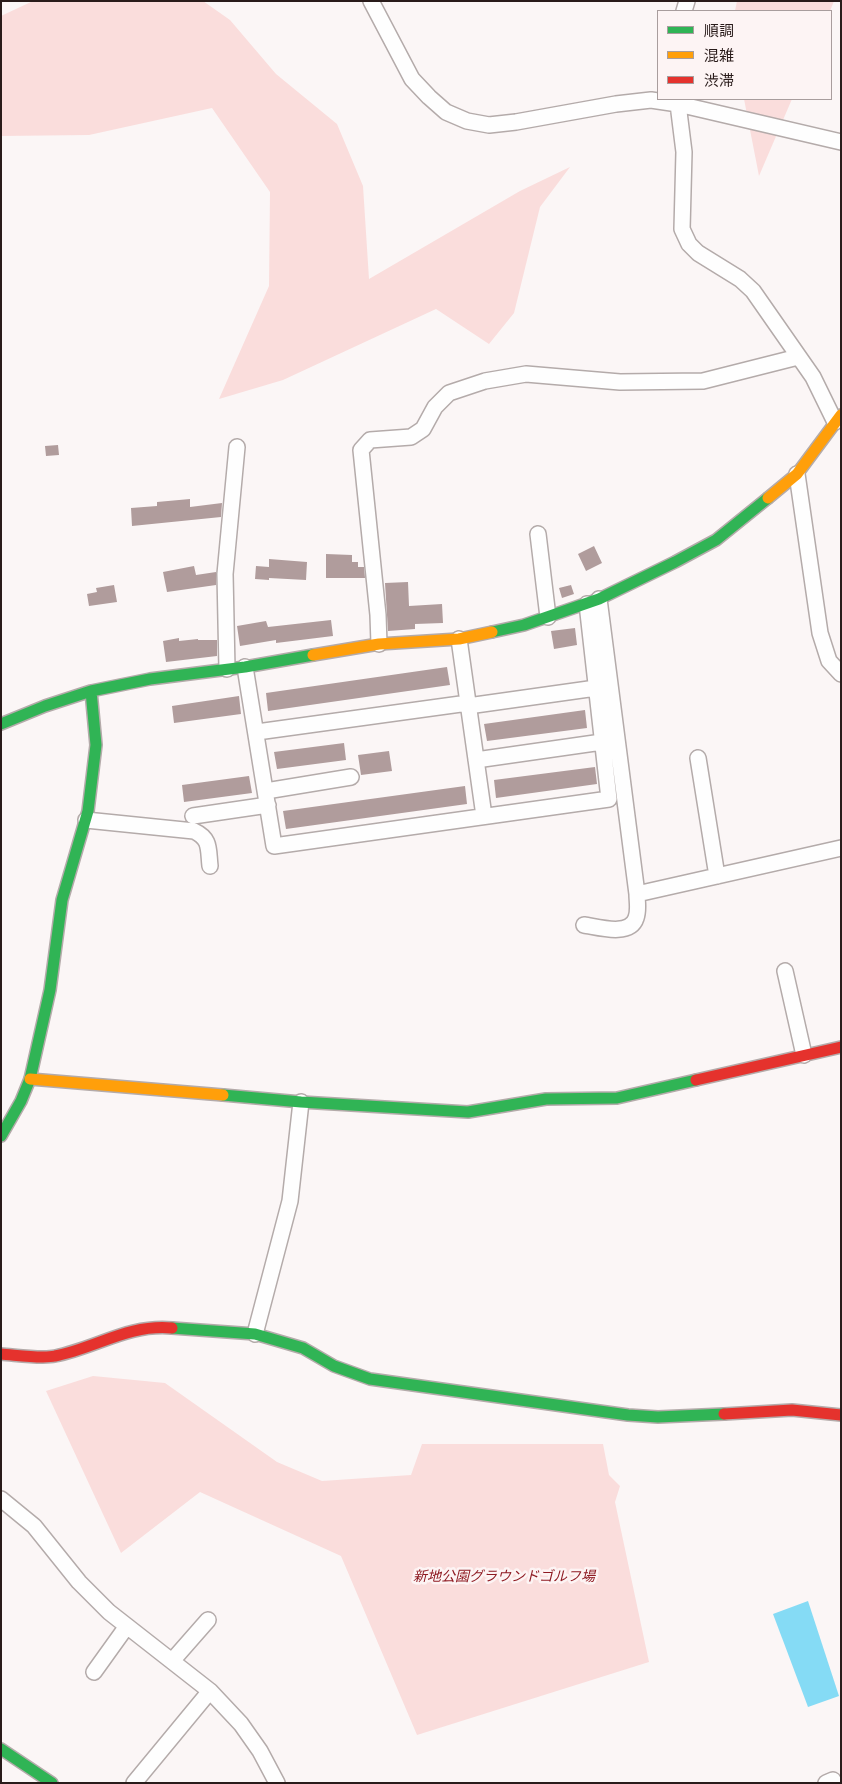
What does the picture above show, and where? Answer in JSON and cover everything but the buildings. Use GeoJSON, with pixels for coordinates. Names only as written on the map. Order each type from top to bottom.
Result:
{"type":"FeatureCollection","features":[{"type":"Feature","properties":{"kind":"street"},"geometry":{"type":"LineString","coordinates":[[371,1],[412,79],[429,98],[446,112],[467,121],[489,125],[516,122],[616,104],[651,100],[678,102],[841,142]]}},
{"type":"Feature","properties":{"kind":"street"},"geometry":{"type":"LineString","coordinates":[[1,724],[45,706],[91,691],[380,644],[459,639],[548,617],[593,602],[716,540],[797,474],[838,419],[812,377],[753,292],[740,279],[698,253],[689,244],[682,229],[684,152],[678,102]]}},
{"type":"Feature","properties":{"kind":"street"},"geometry":{"type":"LineString","coordinates":[[380,644],[362,450],[370,440],[411,437],[423,429],[435,407],[449,393],[485,381],[526,374],[620,382],[703,381],[798,357]]}},
{"type":"Feature","properties":{"kind":"street"},"geometry":{"type":"LineString","coordinates":[[227,670],[225,574],[237,447]]}},
{"type":"Feature","properties":{"kind":"street"},"geometry":{"type":"LineString","coordinates":[[797,474],[820,633],[829,661],[841,674]]}},
{"type":"Feature","properties":{"kind":"street"},"geometry":{"type":"LineString","coordinates":[[538,534],[548,617]]}},
{"type":"Feature","properties":{"kind":"street"},"geometry":{"type":"LineString","coordinates":[[245,667],[274,846],[609,799],[596,688],[593,602]]}},
{"type":"Feature","properties":{"kind":"street"},"geometry":{"type":"LineString","coordinates":[[584,925],[615,930],[626,928],[636,920],[638,909],[593,602]]}},
{"type":"Feature","properties":{"kind":"street"},"geometry":{"type":"LineString","coordinates":[[459,639],[484,816]]}},
{"type":"Feature","properties":{"kind":"street"},"geometry":{"type":"LineString","coordinates":[[257,732],[596,688]]}},
{"type":"Feature","properties":{"kind":"street"},"geometry":{"type":"LineString","coordinates":[[1,1136],[21,1101],[30,1079],[50,990],[62,900],[88,811],[96,745],[91,691]]}},
{"type":"Feature","properties":{"kind":"street"},"geometry":{"type":"LineString","coordinates":[[476,760],[602,742]]}},
{"type":"Feature","properties":{"kind":"street"},"geometry":{"type":"LineString","coordinates":[[698,758],[717,876]]}},
{"type":"Feature","properties":{"kind":"street"},"geometry":{"type":"LineString","coordinates":[[193,816],[352,777]]}},
{"type":"Feature","properties":{"kind":"street"},"geometry":{"type":"LineString","coordinates":[[86,820],[194,831],[204,836],[207,843],[210,866]]}},
{"type":"Feature","properties":{"kind":"street"},"geometry":{"type":"LineString","coordinates":[[637,894],[841,848]]}},
{"type":"Feature","properties":{"kind":"street"},"geometry":{"type":"LineString","coordinates":[[785,970],[804,1055]]}},
{"type":"Feature","properties":{"kind":"street"},"geometry":{"type":"LineString","coordinates":[[30,1079],[301,1102],[468,1112],[546,1099],[617,1098],[841,1047]]}},
{"type":"Feature","properties":{"kind":"street"},"geometry":{"type":"LineString","coordinates":[[255,1334],[290,1201],[301,1102]]}},
{"type":"Feature","properties":{"kind":"street"},"geometry":{"type":"LineString","coordinates":[[1,1354],[53,1357],[75,1351],[116,1335],[162,1327],[255,1334],[303,1348],[334,1366],[370,1379],[628,1415],[658,1417],[792,1410],[841,1415]]}},
{"type":"Feature","properties":{"kind":"street"},"geometry":{"type":"LineString","coordinates":[[1,1499],[34,1526],[79,1582],[109,1612],[210,1691],[241,1724],[260,1751],[277,1783]]}},
{"type":"Feature","properties":{"kind":"street"},"geometry":{"type":"LineString","coordinates":[[172,1661],[208,1620]]}},
{"type":"Feature","properties":{"kind":"street"},"geometry":{"type":"LineString","coordinates":[[94,1672],[127,1626]]}},
{"type":"Feature","properties":{"kind":"street"},"geometry":{"type":"LineString","coordinates":[[134,1783],[210,1691]]}},
{"type":"Feature","properties":{"kind":"street"},"geometry":{"type":"LineString","coordinates":[[1,1750],[52,1783]]}},
{"type":"Feature","properties":{"kind":"green space"},"geometry":{"type":"Polygon","coordinates":[[[33,1],[203,1],[230,20],[276,74],[337,124],[363,186],[369,279],[520,191],[570,167],[540,207],[514,313],[489,344],[436,309],[283,380],[219,399],[269,286],[270,192],[212,108],[89,135],[1,136],[1,16],[33,1]]]}},
{"type":"Feature","properties":{"kind":"green space"},"geometry":{"type":"Polygon","coordinates":[[[737,1],[834,1],[830,10],[735,10],[737,1]]]}},
{"type":"Feature","properties":{"kind":"green space"},"geometry":{"type":"Polygon","coordinates":[[[744,100],[792,100],[759,176],[744,100]]]}},
{"type":"Feature","properties":{"kind":"green space","name":"新地公園グラウンドゴルフ場"},"geometry":{"type":"Polygon","coordinates":[[[93,1376],[165,1383],[277,1462],[322,1481],[411,1475],[422,1444],[603,1444],[609,1475],[620,1486],[615,1502],[649,1662],[417,1735],[341,1556],[200,1492],[121,1553],[46,1391],[93,1376]]]}},
{"type":"Feature","properties":{"kind":"water"},"geometry":{"type":"Polygon","coordinates":[[[808,1601],[839,1696],[808,1707],[773,1614],[808,1601]]]}},
{"type":"Feature","properties":{"kind":"traffic: fast"},"geometry":{"type":"LineString","coordinates":[[492,632],[524,625],[599,599],[716,540],[768,498]]}},
{"type":"Feature","properties":{"kind":"traffic: fast"},"geometry":{"type":"LineString","coordinates":[[1,724],[45,706],[91,691],[150,679],[245,667],[313,655]]}},
{"type":"Feature","properties":{"kind":"traffic: fast"},"geometry":{"type":"LineString","coordinates":[[1,1136],[21,1101],[30,1079],[50,990],[62,900],[88,811],[96,745],[91,691]]}},
{"type":"Feature","properties":{"kind":"traffic: fast"},"geometry":{"type":"LineString","coordinates":[[223,1095],[301,1102],[468,1112],[546,1099],[617,1098],[696,1080]]}},
{"type":"Feature","properties":{"kind":"traffic: fast"},"geometry":{"type":"LineString","coordinates":[[172,1328],[255,1334],[303,1348],[334,1366],[370,1379],[628,1415],[658,1417],[724,1414]]}},
{"type":"Feature","properties":{"kind":"traffic: fast"},"geometry":{"type":"LineString","coordinates":[[1,1749],[52,1783]]}},
{"type":"Feature","properties":{"kind":"traffic: slow"},"geometry":{"type":"LineString","coordinates":[[768,498],[797,474],[841,415]]}},
{"type":"Feature","properties":{"kind":"traffic: slow"},"geometry":{"type":"LineString","coordinates":[[313,655],[379,644],[459,639],[492,632]]}},
{"type":"Feature","properties":{"kind":"traffic: slow"},"geometry":{"type":"LineString","coordinates":[[30,1079],[223,1095]]}},
{"type":"Feature","properties":{"kind":"traffic: jam"},"geometry":{"type":"LineString","coordinates":[[696,1080],[841,1047]]}},
{"type":"Feature","properties":{"kind":"traffic: jam"},"geometry":{"type":"LineString","coordinates":[[1,1354],[50,1357],[126,1333],[156,1328],[172,1328]]}},
{"type":"Feature","properties":{"kind":"traffic: jam"},"geometry":{"type":"LineString","coordinates":[[724,1414],[792,1410],[841,1415]]}}]}
